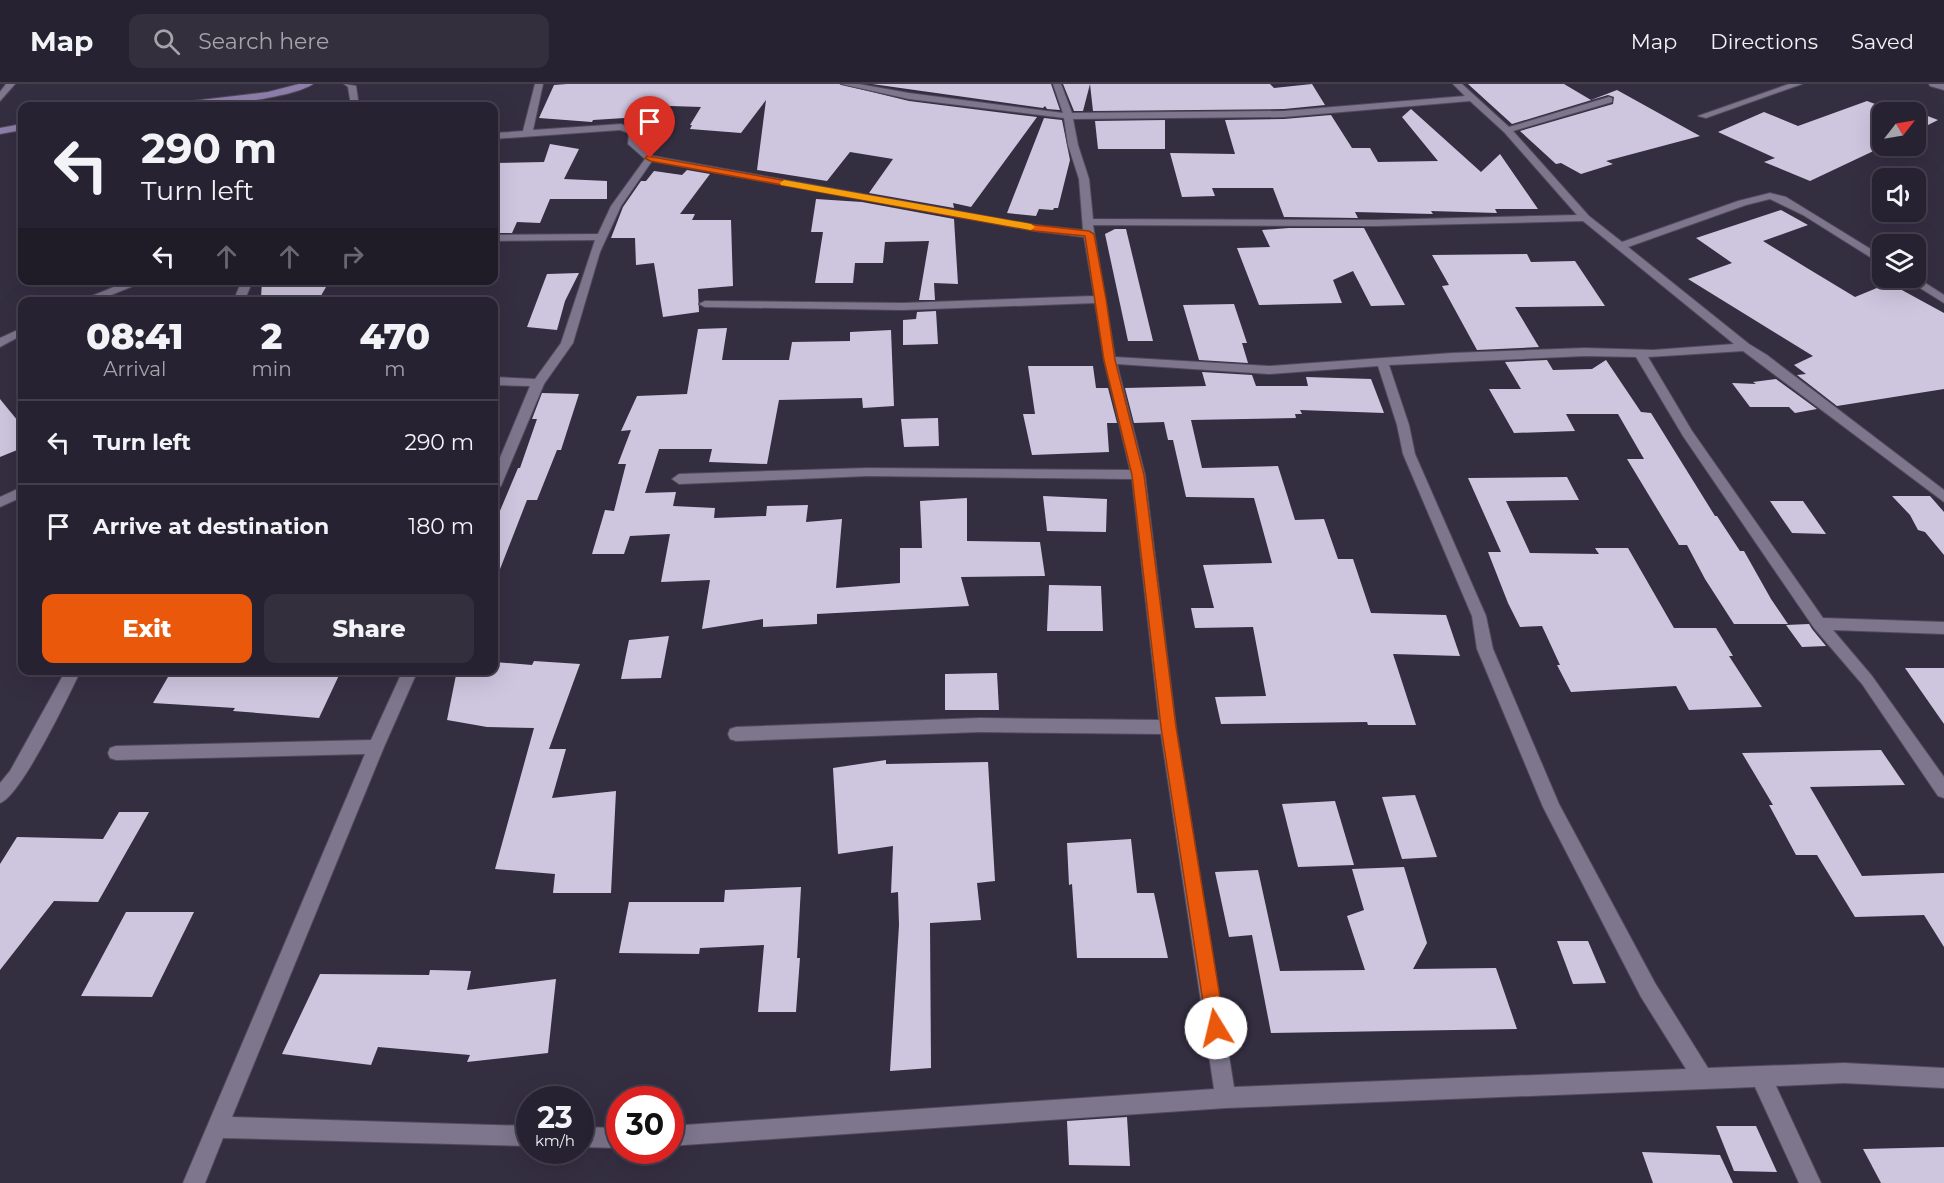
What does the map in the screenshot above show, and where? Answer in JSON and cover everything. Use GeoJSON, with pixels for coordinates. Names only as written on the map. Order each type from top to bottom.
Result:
{"type":"FeatureCollection","features":[{"type":"Feature","properties":{"kind":"street"},"geometry":{"type":"LineString","coordinates":[[0,98],[10,84]]}},
{"type":"Feature","properties":{"kind":"street"},"geometry":{"type":"LineString","coordinates":[[209,102],[268,95],[309,84]]}},
{"type":"Feature","properties":{"kind":"street"},"geometry":{"type":"LineString","coordinates":[[348,84],[352,86],[355,102]]}},
{"type":"Feature","properties":{"kind":"street"},"geometry":{"type":"LineString","coordinates":[[527,135],[539,84]]}},
{"type":"Feature","properties":{"kind":"street"},"geometry":{"type":"LineString","coordinates":[[845,84],[909,96],[1068,116],[1284,114],[1471,98]]}},
{"type":"Feature","properties":{"kind":"street"},"geometry":{"type":"LineString","coordinates":[[1057,84],[1066,104],[1073,145],[1083,179],[1110,360],[1138,475],[1168,727],[1226,1098]]}},
{"type":"Feature","properties":{"kind":"street"},"geometry":{"type":"LineString","coordinates":[[1457,84],[1507,130],[1585,218],[1619,247],[1745,347],[1763,358],[1943,495]]}},
{"type":"Feature","properties":{"kind":"street"},"geometry":{"type":"LineString","coordinates":[[1703,116],[1798,84]]}},
{"type":"Feature","properties":{"kind":"street"},"geometry":{"type":"LineString","coordinates":[[1933,84],[1944,87]]}},
{"type":"Feature","properties":{"kind":"street"},"geometry":{"type":"LineString","coordinates":[[1507,130],[1609,100]]}},
{"type":"Feature","properties":{"kind":"street"},"geometry":{"type":"LineString","coordinates":[[498,136],[609,127],[629,129],[634,132],[633,144],[650,158],[1035,228],[1585,218]]}},
{"type":"Feature","properties":{"kind":"street"},"geometry":{"type":"LineString","coordinates":[[0,131],[18,128]]}},
{"type":"Feature","properties":{"kind":"street"},"geometry":{"type":"LineString","coordinates":[[498,477],[538,383],[567,343],[595,252],[616,206],[650,158]]}},
{"type":"Feature","properties":{"kind":"street"},"geometry":{"type":"LineString","coordinates":[[1619,247],[1743,203],[1770,196],[1782,199],[1872,254]]}},
{"type":"Feature","properties":{"kind":"street"},"geometry":{"type":"LineString","coordinates":[[498,238],[602,237]]}},
{"type":"Feature","properties":{"kind":"street"},"geometry":{"type":"LineString","coordinates":[[96,297],[129,285]]}},
{"type":"Feature","properties":{"kind":"street"},"geometry":{"type":"LineString","coordinates":[[1925,288],[1944,300]]}},
{"type":"Feature","properties":{"kind":"street"},"geometry":{"type":"LineString","coordinates":[[705,304],[778,307],[945,307],[1101,299]]}},
{"type":"Feature","properties":{"kind":"street"},"geometry":{"type":"LineString","coordinates":[[0,343],[18,333]]}},
{"type":"Feature","properties":{"kind":"street"},"geometry":{"type":"LineString","coordinates":[[1110,360],[1269,370],[1320,368],[1382,361],[1584,352],[1639,353],[1745,347]]}},
{"type":"Feature","properties":{"kind":"street"},"geometry":{"type":"LineString","coordinates":[[1639,353],[1687,433],[1819,624],[1867,680],[1944,791]]}},
{"type":"Feature","properties":{"kind":"street"},"geometry":{"type":"LineString","coordinates":[[1382,361],[1403,425],[1409,454],[1479,615],[1485,649],[1552,807],[1648,990],[1704,1080]]}},
{"type":"Feature","properties":{"kind":"street"},"geometry":{"type":"LineString","coordinates":[[498,381],[538,383]]}},
{"type":"Feature","properties":{"kind":"street"},"geometry":{"type":"LineString","coordinates":[[678,479],[868,472],[1138,475]]}},
{"type":"Feature","properties":{"kind":"street"},"geometry":{"type":"LineString","coordinates":[[0,502],[18,494]]}},
{"type":"Feature","properties":{"kind":"street"},"geometry":{"type":"LineString","coordinates":[[1819,624],[1944,628]]}},
{"type":"Feature","properties":{"kind":"street"},"geometry":{"type":"LineString","coordinates":[[0,796],[22,765],[71,675]]}},
{"type":"Feature","properties":{"kind":"street"},"geometry":{"type":"LineString","coordinates":[[194,1183],[375,747],[409,675]]}},
{"type":"Feature","properties":{"kind":"street"},"geometry":{"type":"LineString","coordinates":[[736,734],[980,725],[1168,727]]}},
{"type":"Feature","properties":{"kind":"street"},"geometry":{"type":"LineString","coordinates":[[116,753],[375,747]]}},
{"type":"Feature","properties":{"kind":"street"},"geometry":{"type":"LineString","coordinates":[[684,1135],[1226,1098],[1844,1073],[1944,1078]]}},
{"type":"Feature","properties":{"kind":"street"},"geometry":{"type":"LineString","coordinates":[[1761,1076],[1810,1183]]}},
{"type":"Feature","properties":{"kind":"street"},"geometry":{"type":"LineString","coordinates":[[218,1127],[516,1136]]}},
{"type":"Feature","properties":{"kind":"building"},"geometry":{"type":"Polygon","coordinates":[[[839,84],[909,101],[1037,117],[971,207],[953,203],[954,208],[869,193],[893,159],[850,152],[827,181],[757,170],[766,100],[741,133],[690,129],[701,107],[641,105],[640,117],[593,120],[592,122],[539,118],[554,85],[839,84]]]}},
{"type":"Feature","properties":{"kind":"building"},"geometry":{"type":"Polygon","coordinates":[[[872,84],[1051,84],[1060,110],[1047,109],[1045,106],[1043,108],[872,84]]]}},
{"type":"Feature","properties":{"kind":"building"},"geometry":{"type":"Polygon","coordinates":[[[1063,84],[1090,84],[1083,111],[1074,111],[1063,84]]]}},
{"type":"Feature","properties":{"kind":"building"},"geometry":{"type":"Polygon","coordinates":[[[1090,84],[1270,84],[1274,88],[1312,84],[1325,105],[1284,109],[1093,111],[1090,84]]]}},
{"type":"Feature","properties":{"kind":"building"},"geometry":{"type":"Polygon","coordinates":[[[1468,84],[1564,84],[1591,100],[1617,90],[1700,136],[1606,161],[1613,164],[1581,174],[1561,163],[1556,164],[1520,131],[1613,104],[1614,97],[1608,95],[1512,124],[1468,84]]]}},
{"type":"Feature","properties":{"kind":"building"},"geometry":{"type":"Polygon","coordinates":[[[1867,101],[1872,103],[1872,152],[1810,181],[1764,162],[1775,158],[1718,132],[1764,112],[1798,126],[1867,101]]]}},
{"type":"Feature","properties":{"kind":"building"},"geometry":{"type":"Polygon","coordinates":[[[1411,109],[1481,172],[1500,154],[1538,209],[1495,209],[1497,213],[1355,212],[1358,218],[1284,217],[1273,188],[1212,188],[1215,196],[1182,197],[1170,153],[1235,154],[1225,120],[1331,115],[1352,148],[1370,148],[1378,162],[1438,161],[1402,117],[1411,109]]]}},
{"type":"Feature","properties":{"kind":"building"},"geometry":{"type":"Polygon","coordinates":[[[1926,115],[1938,120],[1926,126],[1926,115]]]}},
{"type":"Feature","properties":{"kind":"building"},"geometry":{"type":"Polygon","coordinates":[[[1044,118],[1062,120],[1070,160],[1058,208],[1039,209],[1036,216],[1007,213],[1044,118]]]}},
{"type":"Feature","properties":{"kind":"building"},"geometry":{"type":"Polygon","coordinates":[[[1165,120],[1165,149],[1098,149],[1095,121],[1165,120]]]}},
{"type":"Feature","properties":{"kind":"building"},"geometry":{"type":"Polygon","coordinates":[[[550,144],[579,149],[564,179],[607,181],[607,199],[550,199],[540,223],[517,222],[512,233],[498,233],[498,163],[544,162],[550,144]]]}},
{"type":"Feature","properties":{"kind":"building"},"geometry":{"type":"Polygon","coordinates":[[[687,170],[710,174],[680,214],[695,214],[692,220],[731,220],[733,286],[698,289],[699,312],[663,317],[654,263],[636,265],[635,238],[611,238],[623,207],[641,181],[646,181],[654,171],[682,175],[687,170]]]}},
{"type":"Feature","properties":{"kind":"building"},"geometry":{"type":"Polygon","coordinates":[[[816,199],[862,202],[954,219],[958,284],[934,283],[935,300],[919,300],[929,241],[885,242],[883,263],[855,263],[853,283],[815,283],[823,232],[811,232],[816,199]]]}},
{"type":"Feature","properties":{"kind":"building"},"geometry":{"type":"Polygon","coordinates":[[[1781,210],[1808,225],[1763,241],[1855,297],[1877,288],[1898,288],[1944,313],[1944,389],[1837,406],[1797,375],[1806,374],[1794,365],[1813,356],[1688,279],[1732,263],[1696,238],[1781,210]]]}},
{"type":"Feature","properties":{"kind":"building"},"geometry":{"type":"Polygon","coordinates":[[[1364,228],[1405,305],[1371,306],[1353,271],[1333,280],[1342,303],[1259,305],[1237,248],[1270,247],[1262,230],[1364,228]]]}},
{"type":"Feature","properties":{"kind":"building"},"geometry":{"type":"Polygon","coordinates":[[[1115,229],[1126,229],[1153,341],[1128,341],[1105,234],[1115,229]]]}},
{"type":"Feature","properties":{"kind":"building"},"geometry":{"type":"Polygon","coordinates":[[[1527,254],[1531,262],[1575,261],[1605,306],[1515,307],[1539,347],[1477,350],[1442,286],[1449,285],[1432,255],[1527,254]]]}},
{"type":"Feature","properties":{"kind":"building"},"geometry":{"type":"Polygon","coordinates":[[[579,273],[565,301],[557,330],[527,327],[547,274],[579,273]]]}},
{"type":"Feature","properties":{"kind":"building"},"geometry":{"type":"Polygon","coordinates":[[[262,285],[327,285],[320,297],[261,297],[262,285]]]}},
{"type":"Feature","properties":{"kind":"building"},"geometry":{"type":"Polygon","coordinates":[[[1234,304],[1247,343],[1242,343],[1248,363],[1199,360],[1183,305],[1234,304]]]}},
{"type":"Feature","properties":{"kind":"building"},"geometry":{"type":"Polygon","coordinates":[[[936,311],[938,344],[903,345],[903,320],[916,319],[917,312],[936,311]]]}},
{"type":"Feature","properties":{"kind":"building"},"geometry":{"type":"Polygon","coordinates":[[[727,328],[722,360],[789,360],[792,342],[850,341],[850,332],[891,330],[894,406],[863,408],[862,398],[779,400],[767,464],[709,462],[712,449],[659,449],[645,493],[676,492],[673,506],[715,508],[714,518],[766,516],[767,506],[808,505],[806,522],[842,519],[836,588],[900,583],[900,548],[922,548],[920,501],[967,498],[967,541],[1040,542],[1045,576],[961,577],[969,606],[817,614],[817,624],[763,627],[763,619],[702,629],[710,580],[661,582],[670,534],[630,536],[624,554],[592,554],[605,510],[614,511],[626,464],[618,464],[631,430],[621,431],[637,396],[687,394],[698,329],[727,328]]]}},
{"type":"Feature","properties":{"kind":"building"},"geometry":{"type":"Polygon","coordinates":[[[1547,360],[1553,370],[1592,369],[1606,360],[1641,412],[1651,413],[1715,516],[1740,551],[1744,551],[1788,624],[1734,624],[1705,579],[1687,545],[1679,545],[1627,459],[1644,459],[1618,414],[1566,414],[1575,431],[1514,433],[1489,389],[1521,389],[1505,362],[1547,360]]]}},
{"type":"Feature","properties":{"kind":"building"},"geometry":{"type":"Polygon","coordinates":[[[1028,366],[1093,366],[1096,388],[1108,388],[1117,423],[1107,423],[1109,452],[1032,455],[1023,414],[1035,414],[1028,366]]]}},
{"type":"Feature","properties":{"kind":"building"},"geometry":{"type":"Polygon","coordinates":[[[1202,372],[1252,375],[1256,386],[1308,386],[1306,377],[1371,379],[1384,413],[1300,410],[1302,414],[1295,414],[1296,418],[1191,420],[1202,468],[1278,466],[1295,520],[1324,519],[1338,559],[1353,559],[1371,613],[1446,615],[1460,656],[1393,654],[1416,725],[1368,725],[1367,722],[1221,724],[1215,697],[1266,696],[1253,627],[1195,628],[1191,608],[1214,608],[1203,565],[1272,563],[1254,498],[1186,497],[1173,440],[1168,440],[1164,422],[1134,423],[1125,388],[1206,386],[1202,372]]]}},
{"type":"Feature","properties":{"kind":"building"},"geometry":{"type":"Polygon","coordinates":[[[1776,379],[1817,409],[1795,413],[1789,407],[1750,407],[1732,383],[1756,384],[1753,382],[1776,379]]]}},
{"type":"Feature","properties":{"kind":"building"},"geometry":{"type":"Polygon","coordinates":[[[542,393],[579,394],[561,450],[557,450],[537,500],[527,500],[498,574],[498,516],[518,468],[520,468],[537,419],[532,419],[542,393]]]}},
{"type":"Feature","properties":{"kind":"building"},"geometry":{"type":"Polygon","coordinates":[[[0,399],[18,421],[18,450],[0,457],[0,399]]]}},
{"type":"Feature","properties":{"kind":"building"},"geometry":{"type":"Polygon","coordinates":[[[938,418],[939,446],[904,447],[901,419],[938,418]]]}},
{"type":"Feature","properties":{"kind":"building"},"geometry":{"type":"Polygon","coordinates":[[[1567,477],[1579,500],[1506,501],[1530,553],[1599,554],[1595,548],[1628,548],[1674,628],[1716,628],[1733,656],[1729,656],[1762,707],[1689,710],[1676,686],[1571,692],[1557,665],[1560,665],[1542,626],[1520,627],[1508,603],[1488,552],[1501,552],[1468,478],[1567,477]]]}},
{"type":"Feature","properties":{"kind":"building"},"geometry":{"type":"Polygon","coordinates":[[[1043,496],[1107,499],[1106,532],[1047,531],[1043,496]]]}},
{"type":"Feature","properties":{"kind":"building"},"geometry":{"type":"Polygon","coordinates":[[[1892,496],[1930,496],[1944,512],[1944,555],[1925,532],[1918,530],[1910,515],[1892,496]]]}},
{"type":"Feature","properties":{"kind":"building"},"geometry":{"type":"Polygon","coordinates":[[[1770,501],[1803,501],[1826,534],[1792,533],[1770,501]]]}},
{"type":"Feature","properties":{"kind":"building"},"geometry":{"type":"Polygon","coordinates":[[[1049,585],[1101,586],[1103,631],[1047,631],[1049,585]]]}},
{"type":"Feature","properties":{"kind":"building"},"geometry":{"type":"Polygon","coordinates":[[[1809,624],[1826,646],[1802,647],[1786,625],[1809,624]]]}},
{"type":"Feature","properties":{"kind":"building"},"geometry":{"type":"Polygon","coordinates":[[[669,636],[661,678],[621,679],[629,640],[669,636]]]}},
{"type":"Feature","properties":{"kind":"building"},"geometry":{"type":"Polygon","coordinates":[[[534,661],[580,664],[549,749],[566,749],[552,798],[616,791],[611,893],[553,893],[555,874],[495,869],[534,728],[487,727],[447,720],[456,675],[498,675],[498,662],[532,665],[534,661]]]}},
{"type":"Feature","properties":{"kind":"building"},"geometry":{"type":"Polygon","coordinates":[[[1905,668],[1944,668],[1944,724],[1905,668]]]}},
{"type":"Feature","properties":{"kind":"building"},"geometry":{"type":"Polygon","coordinates":[[[997,673],[999,710],[945,710],[945,674],[997,673]]]}},
{"type":"Feature","properties":{"kind":"building"},"geometry":{"type":"Polygon","coordinates":[[[169,675],[339,675],[319,718],[233,711],[235,708],[153,703],[169,675]]]}},
{"type":"Feature","properties":{"kind":"building"},"geometry":{"type":"Polygon","coordinates":[[[1881,750],[1905,785],[1810,787],[1862,876],[1944,873],[1944,947],[1924,915],[1855,917],[1817,855],[1796,855],[1769,805],[1773,805],[1742,753],[1881,750]]]}},
{"type":"Feature","properties":{"kind":"building"},"geometry":{"type":"Polygon","coordinates":[[[886,760],[886,764],[988,762],[995,881],[977,883],[981,920],[930,923],[931,1068],[890,1071],[899,925],[898,892],[891,893],[893,846],[838,854],[833,768],[886,760]]]}},
{"type":"Feature","properties":{"kind":"building"},"geometry":{"type":"Polygon","coordinates":[[[1415,795],[1437,857],[1402,859],[1382,797],[1415,795]]]}},
{"type":"Feature","properties":{"kind":"building"},"geometry":{"type":"Polygon","coordinates":[[[1335,801],[1354,865],[1298,867],[1282,804],[1335,801]]]}},
{"type":"Feature","properties":{"kind":"building"},"geometry":{"type":"Polygon","coordinates":[[[119,812],[149,812],[98,902],[54,901],[0,970],[0,864],[17,837],[103,839],[119,812]]]}},
{"type":"Feature","properties":{"kind":"building"},"geometry":{"type":"Polygon","coordinates":[[[1131,839],[1137,893],[1154,893],[1168,958],[1077,958],[1067,843],[1131,839]]]}},
{"type":"Feature","properties":{"kind":"building"},"geometry":{"type":"Polygon","coordinates":[[[1404,867],[1427,943],[1413,969],[1496,968],[1517,1029],[1271,1033],[1252,935],[1229,937],[1215,872],[1258,870],[1280,971],[1365,970],[1347,916],[1364,910],[1352,869],[1404,867]]]}},
{"type":"Feature","properties":{"kind":"building"},"geometry":{"type":"Polygon","coordinates":[[[801,887],[797,958],[800,958],[796,1012],[758,1012],[764,945],[700,948],[699,954],[619,953],[629,902],[724,902],[725,890],[801,887]]]}},
{"type":"Feature","properties":{"kind":"building"},"geometry":{"type":"Polygon","coordinates":[[[126,912],[194,912],[152,997],[81,996],[126,912]]]}},
{"type":"Feature","properties":{"kind":"building"},"geometry":{"type":"Polygon","coordinates":[[[1557,941],[1588,941],[1606,983],[1573,984],[1557,941]]]}},
{"type":"Feature","properties":{"kind":"building"},"geometry":{"type":"Polygon","coordinates":[[[430,970],[471,971],[467,990],[556,979],[548,1053],[467,1062],[470,1055],[378,1047],[371,1065],[282,1054],[320,974],[429,975],[430,970]]]}},
{"type":"Feature","properties":{"kind":"building"},"geometry":{"type":"Polygon","coordinates":[[[1127,1117],[1130,1166],[1069,1165],[1067,1121],[1127,1117]]]}},
{"type":"Feature","properties":{"kind":"building"},"geometry":{"type":"Polygon","coordinates":[[[1716,1126],[1756,1126],[1777,1172],[1734,1171],[1716,1126]]]}},
{"type":"Feature","properties":{"kind":"building"},"geometry":{"type":"Polygon","coordinates":[[[1944,1147],[1944,1183],[1881,1183],[1863,1149],[1944,1147]]]}},
{"type":"Feature","properties":{"kind":"building"},"geometry":{"type":"Polygon","coordinates":[[[1642,1152],[1720,1155],[1733,1183],[1653,1183],[1642,1152]]]}},
{"type":"Feature","properties":{"kind":"slow traffic"},"geometry":{"type":"LineString","coordinates":[[784,183],[1031,227]]}},
{"type":"Feature","properties":{"kind":"route"},"geometry":{"type":"LineString","coordinates":[[650,158],[1035,228],[1089,234],[1110,360],[1138,475],[1168,727],[1181,796],[1216,1028]]}}]}
